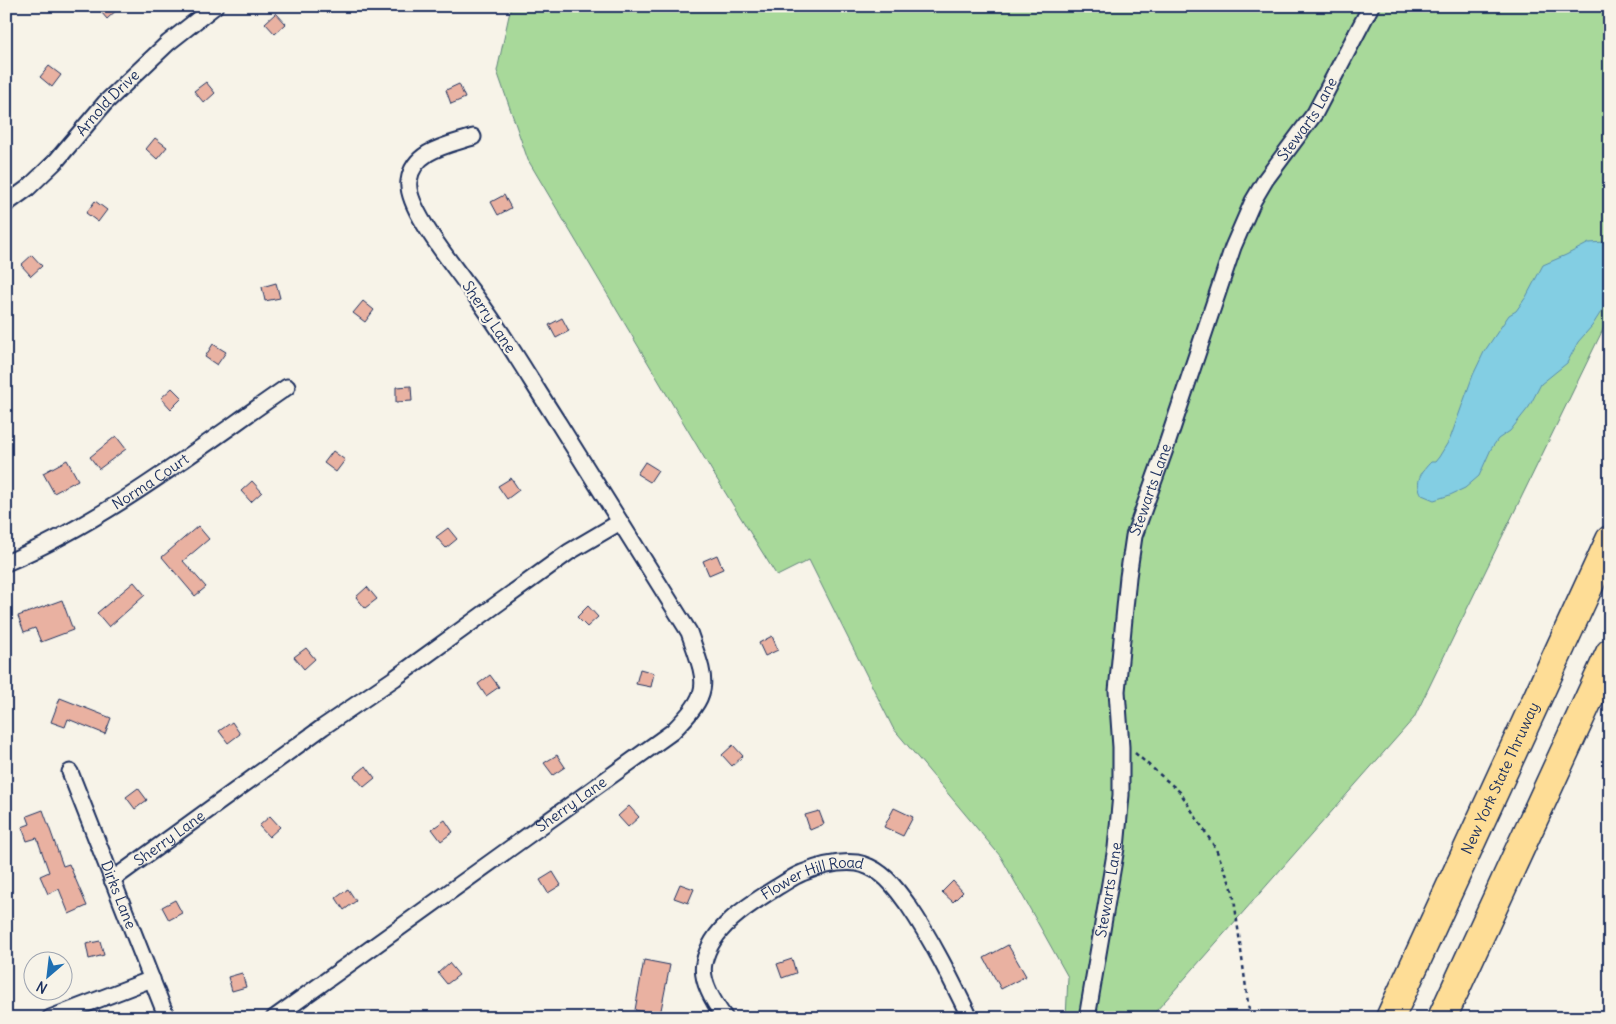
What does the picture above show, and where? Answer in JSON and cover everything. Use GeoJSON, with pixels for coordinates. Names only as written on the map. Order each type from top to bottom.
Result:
{"type":"FeatureCollection","features":[{"type":"Feature","properties":{"kind":"highway","name":"New York State Thruway"},"geometry":{"type":"LineString","coordinates":[[1390,1018],[1610,540]]}},
{"type":"Feature","properties":{"kind":"highway"},"geometry":{"type":"LineString","coordinates":[[1442,1018],[1610,653]]}},
{"type":"Feature","properties":{"kind":"street","name":"Arnold Drive"},"geometry":{"type":"LineString","coordinates":[[6,204],[28,188],[56,161],[105,103],[168,43],[215,6]]}},
{"type":"Feature","properties":{"kind":"street","name":"Stewarts Lane"},"geometry":{"type":"LineString","coordinates":[[1087,1018],[1116,848],[1122,795],[1121,740],[1117,691],[1134,536],[1233,247],[1252,201],[1315,113],[1372,6]]}},
{"type":"Feature","properties":{"kind":"street","name":"Sherry Lane"},"geometry":{"type":"LineString","coordinates":[[274,1018],[672,732],[692,712],[699,701],[704,687],[702,670],[689,632],[489,312],[442,251],[414,205],[409,190],[409,180],[422,156],[473,137]]}},
{"type":"Feature","properties":{"kind":"street","name":"Norma Court"},"geometry":{"type":"LineString","coordinates":[[6,563],[43,548],[115,505],[287,387]]}},
{"type":"Feature","properties":{"kind":"street","name":"Sherry Lane"},"geometry":{"type":"LineString","coordinates":[[112,880],[569,552],[620,522]]}},
{"type":"Feature","properties":{"kind":"street","name":"Dirks Lane"},"geometry":{"type":"LineString","coordinates":[[70,772],[167,1018]]}},
{"type":"Feature","properties":{"kind":"street","name":"Flower Hill Road"},"geometry":{"type":"LineString","coordinates":[[724,1018],[709,991],[703,972],[709,948],[722,928],[758,900],[799,874],[821,866],[843,862],[859,863],[880,873],[895,886],[920,922],[970,1018]]}},
{"type":"Feature","properties":{"kind":"street"},"geometry":{"type":"LineString","coordinates":[[50,1018],[152,979]]}},
{"type":"Feature","properties":{"kind":"path"},"geometry":{"type":"LineString","coordinates":[[1121,740],[1180,792],[1216,848],[1232,891],[1250,1018]]}},
{"type":"Feature","properties":{"kind":"green space"},"geometry":{"type":"Polygon","coordinates":[[[511,6],[1610,6],[1610,315],[1414,718],[1150,1018],[1066,1018],[1068,977],[1001,857],[893,728],[809,560],[777,576],[715,476],[528,160],[497,71],[511,6]]]}},
{"type":"Feature","properties":{"kind":"water"},"geometry":{"type":"Polygon","coordinates":[[[1605,242],[1610,248],[1610,302],[1604,307],[1592,326],[1578,342],[1567,363],[1541,384],[1529,407],[1510,431],[1498,439],[1491,449],[1479,476],[1465,488],[1450,495],[1434,500],[1422,495],[1419,486],[1420,477],[1427,466],[1431,462],[1435,462],[1439,457],[1450,439],[1473,375],[1484,352],[1509,315],[1516,311],[1526,297],[1543,265],[1589,243],[1605,242]]]}},
{"type":"Feature","properties":{"kind":"building"},"geometry":{"type":"Polygon","coordinates":[[[96,6],[121,6],[107,19],[96,6]]]}},
{"type":"Feature","properties":{"kind":"building"},"geometry":{"type":"Polygon","coordinates":[[[276,13],[286,24],[275,34],[265,23],[276,13]]]}},
{"type":"Feature","properties":{"kind":"building"},"geometry":{"type":"Polygon","coordinates":[[[49,66],[61,75],[52,87],[40,77],[49,66]]]}},
{"type":"Feature","properties":{"kind":"building"},"geometry":{"type":"Polygon","coordinates":[[[206,82],[215,93],[204,103],[194,91],[206,82]]]}},
{"type":"Feature","properties":{"kind":"building"},"geometry":{"type":"Polygon","coordinates":[[[459,84],[465,98],[451,104],[446,90],[459,84]]]}},
{"type":"Feature","properties":{"kind":"building"},"geometry":{"type":"Polygon","coordinates":[[[155,138],[167,147],[157,159],[146,149],[155,138]]]}},
{"type":"Feature","properties":{"kind":"building"},"geometry":{"type":"Polygon","coordinates":[[[504,195],[511,208],[498,215],[491,202],[504,195]]]}},
{"type":"Feature","properties":{"kind":"building"},"geometry":{"type":"Polygon","coordinates":[[[95,201],[107,210],[98,222],[86,213],[95,201]]]}},
{"type":"Feature","properties":{"kind":"building"},"geometry":{"type":"Polygon","coordinates":[[[32,255],[42,266],[31,276],[21,265],[32,255]]]}},
{"type":"Feature","properties":{"kind":"building"},"geometry":{"type":"Polygon","coordinates":[[[276,283],[280,298],[265,301],[262,287],[276,283]]]}},
{"type":"Feature","properties":{"kind":"building"},"geometry":{"type":"Polygon","coordinates":[[[363,301],[374,310],[365,322],[353,313],[363,301]]]}},
{"type":"Feature","properties":{"kind":"building"},"geometry":{"type":"Polygon","coordinates":[[[562,318],[569,331],[556,338],[549,325],[562,318]]]}},
{"type":"Feature","properties":{"kind":"building"},"geometry":{"type":"Polygon","coordinates":[[[213,344],[226,352],[217,365],[205,357],[213,344]]]}},
{"type":"Feature","properties":{"kind":"building"},"geometry":{"type":"Polygon","coordinates":[[[411,386],[412,401],[396,402],[396,387],[411,386]]]}},
{"type":"Feature","properties":{"kind":"building"},"geometry":{"type":"Polygon","coordinates":[[[172,388],[182,398],[171,409],[161,398],[172,388]]]}},
{"type":"Feature","properties":{"kind":"building"},"geometry":{"type":"Polygon","coordinates":[[[116,436],[126,449],[99,469],[90,457],[116,436]]]}},
{"type":"Feature","properties":{"kind":"building"},"geometry":{"type":"Polygon","coordinates":[[[333,451],[345,460],[336,472],[324,463],[333,451]]]}},
{"type":"Feature","properties":{"kind":"building"},"geometry":{"type":"Polygon","coordinates":[[[67,460],[78,480],[54,493],[43,473],[67,460]]]}},
{"type":"Feature","properties":{"kind":"building"},"geometry":{"type":"Polygon","coordinates":[[[645,462],[658,470],[650,482],[637,474],[645,462]]]}},
{"type":"Feature","properties":{"kind":"building"},"geometry":{"type":"Polygon","coordinates":[[[511,478],[519,490],[507,499],[498,486],[511,478]]]}},
{"type":"Feature","properties":{"kind":"building"},"geometry":{"type":"Polygon","coordinates":[[[252,481],[262,492],[251,502],[241,491],[252,481]]]}},
{"type":"Feature","properties":{"kind":"building"},"geometry":{"type":"Polygon","coordinates":[[[198,526],[209,539],[183,561],[206,587],[195,596],[162,557],[198,526]]]}},
{"type":"Feature","properties":{"kind":"building"},"geometry":{"type":"Polygon","coordinates":[[[448,528],[457,539],[446,548],[436,537],[448,528]]]}},
{"type":"Feature","properties":{"kind":"building"},"geometry":{"type":"Polygon","coordinates":[[[717,555],[723,569],[709,575],[703,561],[717,555]]]}},
{"type":"Feature","properties":{"kind":"building"},"geometry":{"type":"Polygon","coordinates":[[[134,582],[145,595],[109,627],[97,613],[134,582]]]}},
{"type":"Feature","properties":{"kind":"building"},"geometry":{"type":"Polygon","coordinates":[[[367,587],[377,599],[365,608],[356,597],[367,587]]]}},
{"type":"Feature","properties":{"kind":"building"},"geometry":{"type":"Polygon","coordinates":[[[62,600],[73,630],[41,642],[35,628],[24,632],[18,616],[62,600]]]}},
{"type":"Feature","properties":{"kind":"building"},"geometry":{"type":"Polygon","coordinates":[[[588,606],[598,617],[587,627],[577,617],[588,606]]]}},
{"type":"Feature","properties":{"kind":"building"},"geometry":{"type":"Polygon","coordinates":[[[772,636],[778,650],[765,656],[759,643],[772,636]]]}},
{"type":"Feature","properties":{"kind":"building"},"geometry":{"type":"Polygon","coordinates":[[[306,648],[315,659],[304,669],[294,657],[306,648]]]}},
{"type":"Feature","properties":{"kind":"building"},"geometry":{"type":"Polygon","coordinates":[[[640,669],[654,673],[651,687],[636,684],[640,669]]]}},
{"type":"Feature","properties":{"kind":"building"},"geometry":{"type":"Polygon","coordinates":[[[490,675],[499,687],[486,696],[478,684],[490,675]]]}},
{"type":"Feature","properties":{"kind":"building"},"geometry":{"type":"Polygon","coordinates":[[[60,698],[111,718],[105,734],[68,719],[65,727],[51,722],[60,698]]]}},
{"type":"Feature","properties":{"kind":"building"},"geometry":{"type":"Polygon","coordinates":[[[232,722],[240,734],[228,743],[219,731],[232,722]]]}},
{"type":"Feature","properties":{"kind":"building"},"geometry":{"type":"Polygon","coordinates":[[[733,745],[743,756],[732,766],[722,755],[733,745]]]}},
{"type":"Feature","properties":{"kind":"building"},"geometry":{"type":"Polygon","coordinates":[[[557,755],[565,767],[553,775],[544,763],[557,755]]]}},
{"type":"Feature","properties":{"kind":"building"},"geometry":{"type":"Polygon","coordinates":[[[366,766],[375,778],[364,787],[354,776],[366,766]]]}},
{"type":"Feature","properties":{"kind":"building"},"geometry":{"type":"Polygon","coordinates":[[[138,788],[147,800],[135,809],[126,797],[138,788]]]}},
{"type":"Feature","properties":{"kind":"building"},"geometry":{"type":"Polygon","coordinates":[[[629,806],[639,817],[628,827],[618,816],[629,806]]]}},
{"type":"Feature","properties":{"kind":"building"},"geometry":{"type":"Polygon","coordinates":[[[894,808],[913,817],[903,836],[884,827],[894,808]]]}},
{"type":"Feature","properties":{"kind":"building"},"geometry":{"type":"Polygon","coordinates":[[[43,810],[63,866],[69,864],[87,906],[69,914],[59,889],[48,894],[40,876],[49,872],[37,838],[27,841],[22,827],[30,824],[27,816],[43,810]]]}},
{"type":"Feature","properties":{"kind":"building"},"geometry":{"type":"Polygon","coordinates":[[[819,811],[824,824],[810,830],[805,815],[819,811]]]}},
{"type":"Feature","properties":{"kind":"building"},"geometry":{"type":"Polygon","coordinates":[[[270,816],[280,827],[269,837],[259,826],[270,816]]]}},
{"type":"Feature","properties":{"kind":"building"},"geometry":{"type":"Polygon","coordinates":[[[445,820],[453,832],[441,841],[432,829],[445,820]]]}},
{"type":"Feature","properties":{"kind":"building"},"geometry":{"type":"Polygon","coordinates":[[[553,872],[561,885],[548,893],[540,880],[553,872]]]}},
{"type":"Feature","properties":{"kind":"building"},"geometry":{"type":"Polygon","coordinates":[[[953,881],[963,892],[953,902],[942,892],[953,881]]]}},
{"type":"Feature","properties":{"kind":"building"},"geometry":{"type":"Polygon","coordinates":[[[680,884],[694,889],[688,903],[674,898],[680,884]]]}},
{"type":"Feature","properties":{"kind":"building"},"geometry":{"type":"Polygon","coordinates":[[[348,889],[356,901],[344,910],[336,898],[348,889]]]}},
{"type":"Feature","properties":{"kind":"building"},"geometry":{"type":"Polygon","coordinates":[[[175,900],[182,913],[169,920],[162,907],[175,900]]]}},
{"type":"Feature","properties":{"kind":"building"},"geometry":{"type":"Polygon","coordinates":[[[100,941],[104,955],[89,959],[86,944],[100,941]]]}},
{"type":"Feature","properties":{"kind":"building"},"geometry":{"type":"Polygon","coordinates":[[[1008,945],[1026,976],[1001,989],[984,958],[1008,945]]]}},
{"type":"Feature","properties":{"kind":"building"},"geometry":{"type":"Polygon","coordinates":[[[792,959],[796,973],[782,978],[777,964],[792,959]]]}},
{"type":"Feature","properties":{"kind":"building"},"geometry":{"type":"Polygon","coordinates":[[[644,960],[670,965],[660,1015],[635,1010],[644,960]]]}},
{"type":"Feature","properties":{"kind":"building"},"geometry":{"type":"Polygon","coordinates":[[[449,963],[459,975],[447,984],[438,973],[449,963]]]}},
{"type":"Feature","properties":{"kind":"building"},"geometry":{"type":"Polygon","coordinates":[[[242,973],[246,987],[232,991],[228,977],[242,973]]]}}]}
